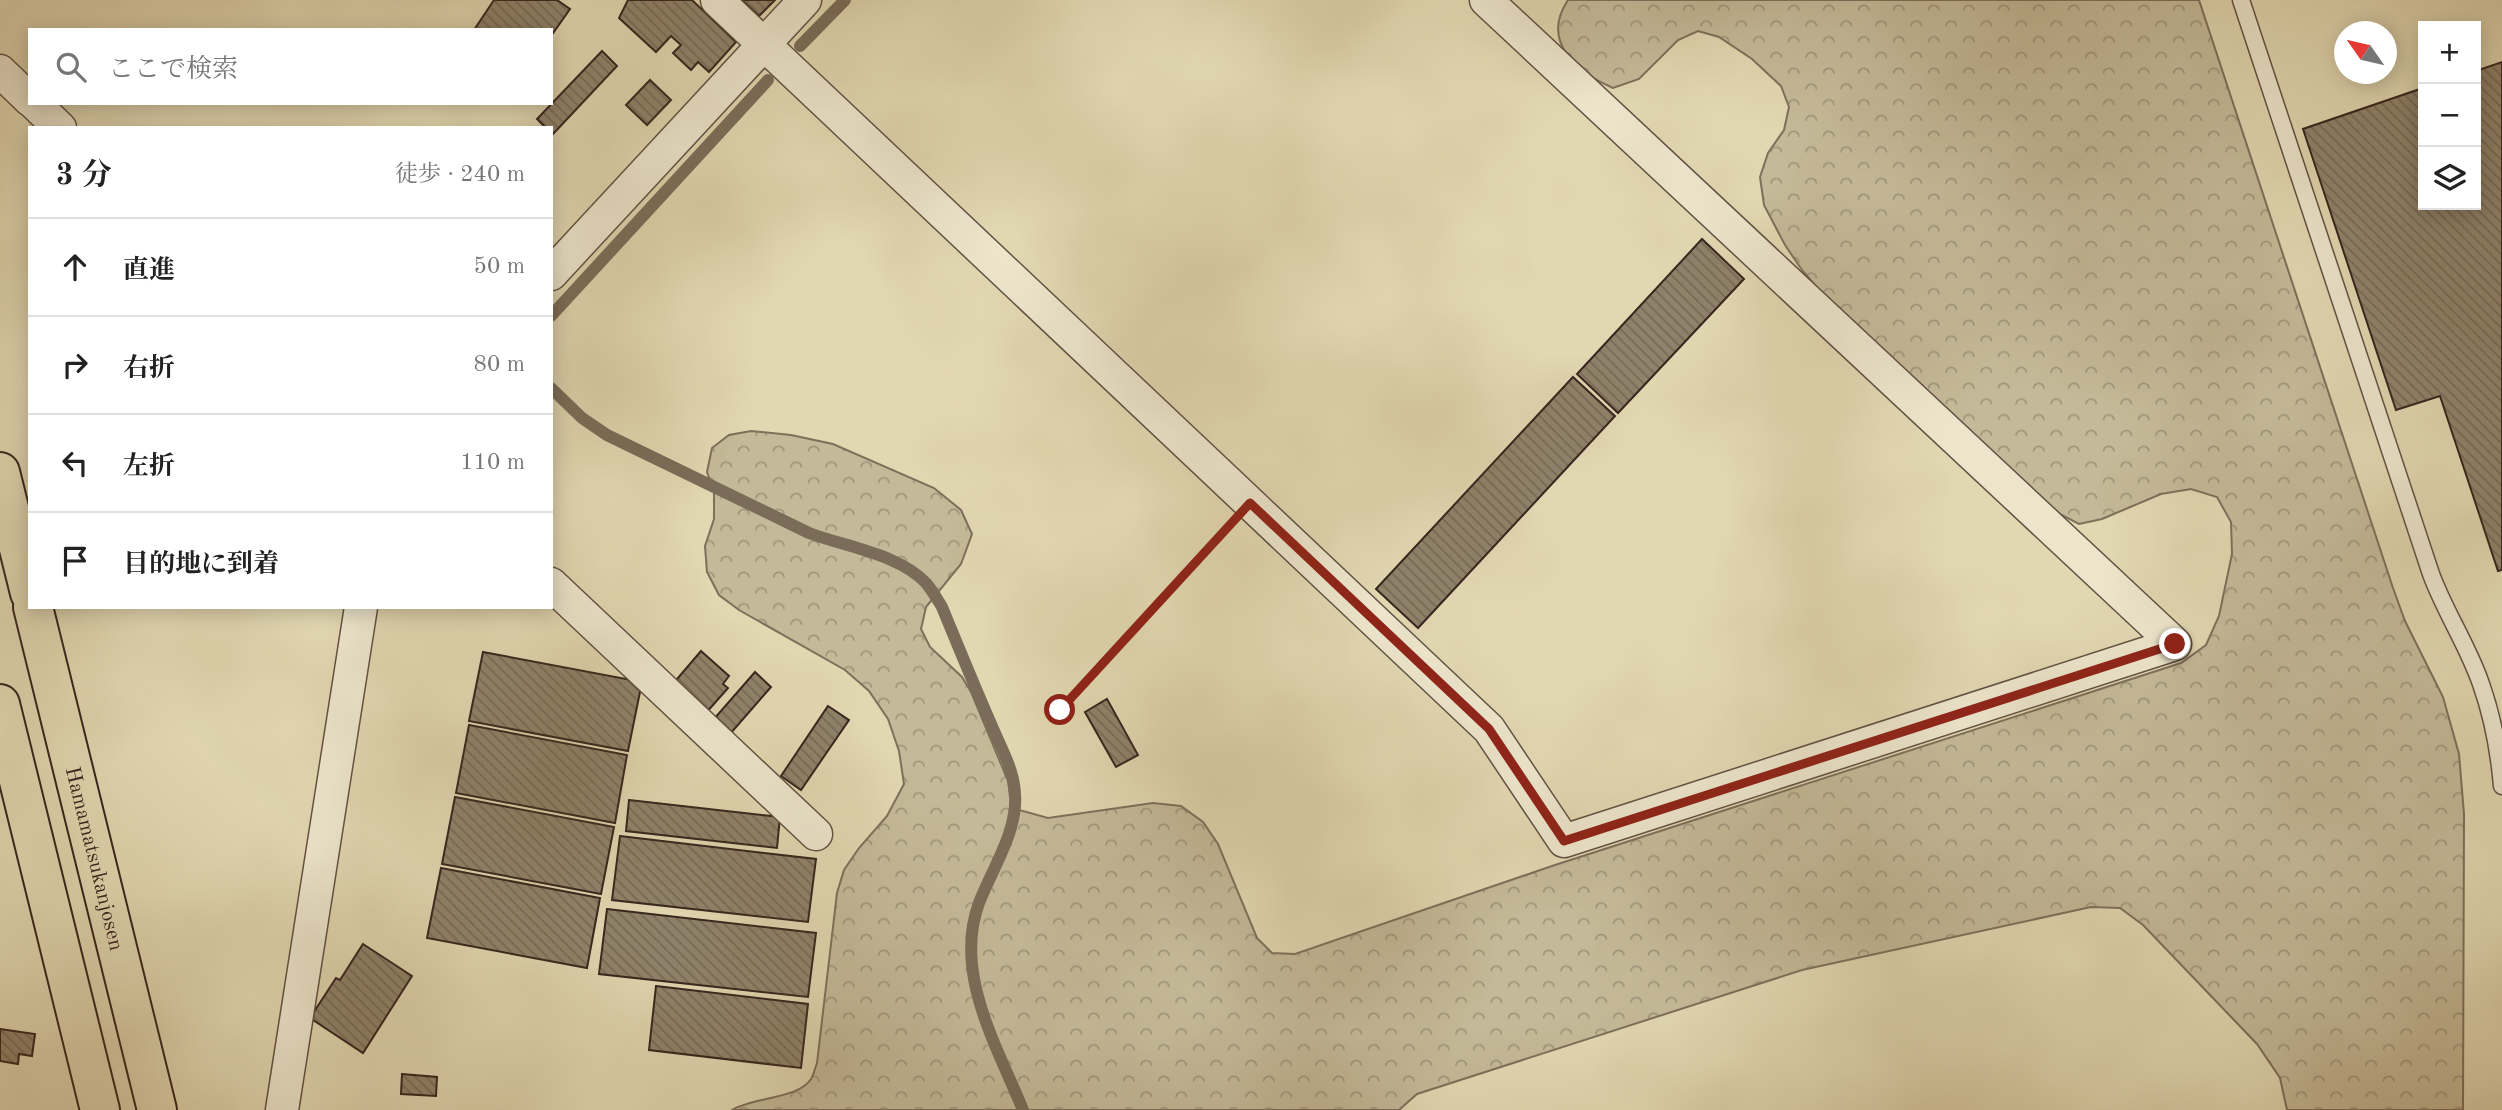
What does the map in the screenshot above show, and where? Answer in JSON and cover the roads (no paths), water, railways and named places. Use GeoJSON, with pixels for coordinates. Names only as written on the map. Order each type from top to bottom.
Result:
{"type":"FeatureCollection","features":[{"type":"Feature","properties":{"kind":"main road"},"geometry":{"type":"LineString","coordinates":[[0,472],[28,585]]}},
{"type":"Feature","properties":{"kind":"main road","name":"Hamamatsukanjosen"},"geometry":{"type":"LineString","coordinates":[[33,609],[157,1110]]}},
{"type":"Feature","properties":{"kind":"main road"},"geometry":{"type":"LineString","coordinates":[[0,704],[100,1110]]}},
{"type":"Feature","properties":{"kind":"street"},"geometry":{"type":"LineString","coordinates":[[717,0],[1489,729],[1564,841],[2175,644],[1486,0]]}},
{"type":"Feature","properties":{"kind":"street"},"geometry":{"type":"LineString","coordinates":[[553,272],[805,0]]}},
{"type":"Feature","properties":{"kind":"street"},"geometry":{"type":"LineString","coordinates":[[0,71],[28,98]]}},
{"type":"Feature","properties":{"kind":"street"},"geometry":{"type":"LineString","coordinates":[[36,105],[58,126]]}},
{"type":"Feature","properties":{"kind":"street"},"geometry":{"type":"LineString","coordinates":[[553,586],[816,834]]}},
{"type":"Feature","properties":{"kind":"street"},"geometry":{"type":"LineString","coordinates":[[282,1110],[361,609]]}},
{"type":"Feature","properties":{"kind":"lane"},"geometry":{"type":"LineString","coordinates":[[2241,0],[2431,574],[2442,604],[2481,683],[2499,747],[2502,786]]}},
{"type":"Feature","properties":{"kind":"waterway"},"geometry":{"type":"LineString","coordinates":[[800,46],[845,0]]}},
{"type":"Feature","properties":{"kind":"waterway"},"geometry":{"type":"LineString","coordinates":[[553,314],[768,80]]}},
{"type":"Feature","properties":{"kind":"waterway"},"geometry":{"type":"LineString","coordinates":[[553,390],[582,418],[607,435],[809,533],[871,552],[902,565],[926,583],[942,607],[1006,758],[1014,785],[1015,808],[1012,822],[1003,850],[979,903],[972,929],[971,956],[982,1009],[1023,1110]]}}]}
